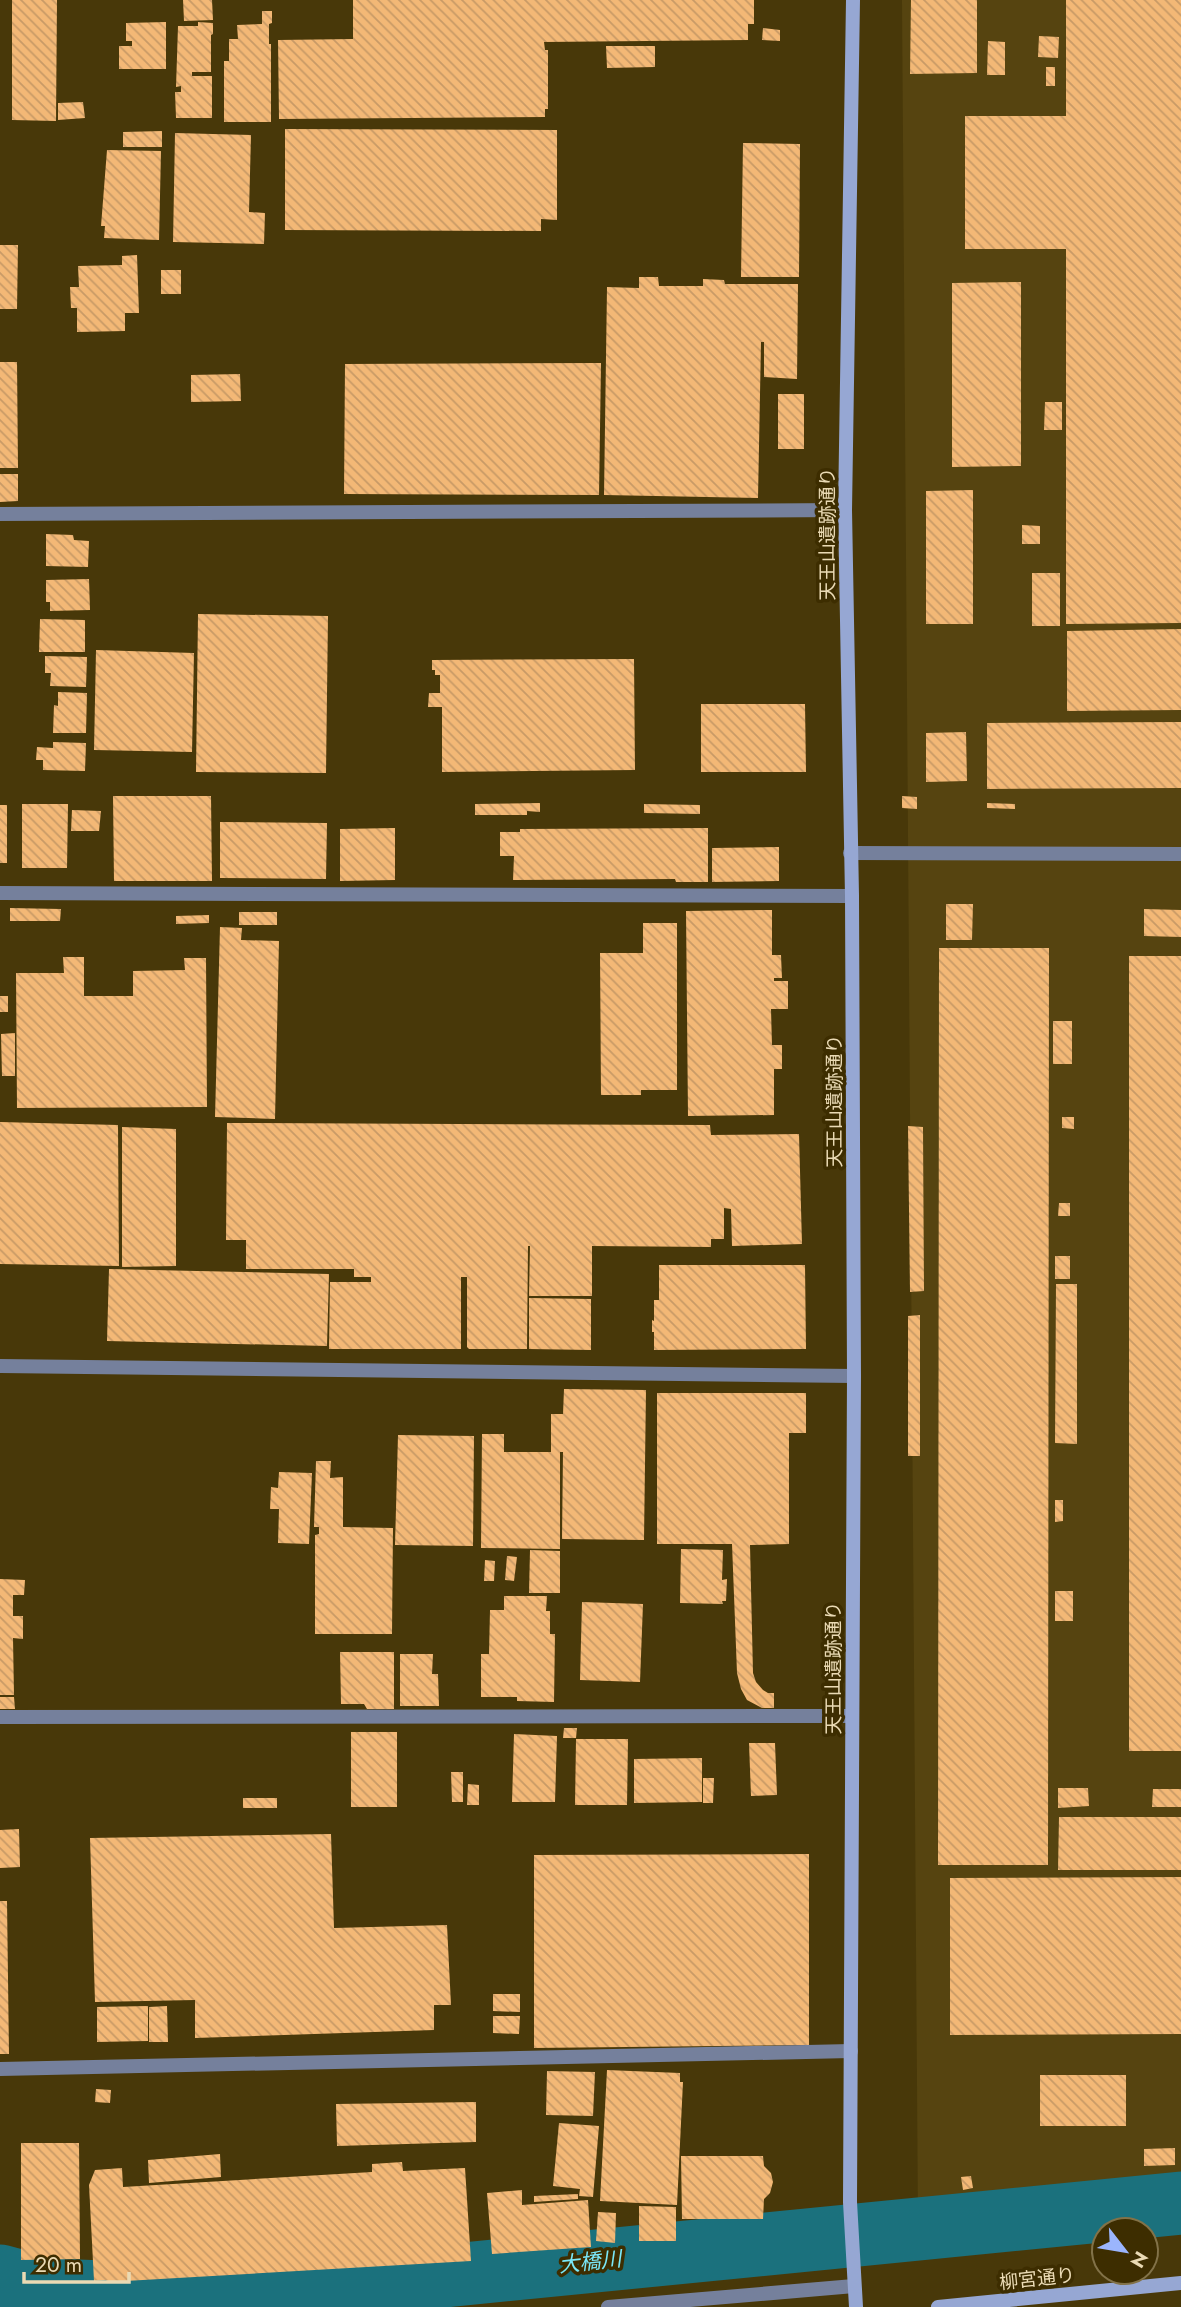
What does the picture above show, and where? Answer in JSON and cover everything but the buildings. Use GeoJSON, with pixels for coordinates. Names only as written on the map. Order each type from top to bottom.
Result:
{"type":"FeatureCollection","features":[{"type":"Feature","properties":{"kind":"street","name":"天王山遺跡通り"},"geometry":{"type":"LineString","coordinates":[[853,0],[845,510],[852,896],[854,1376],[850,2202],[854,2282]]}},
{"type":"Feature","properties":{"kind":"street"},"geometry":{"type":"LineString","coordinates":[[0,514],[845,510]]}},
{"type":"Feature","properties":{"kind":"street"},"geometry":{"type":"LineString","coordinates":[[850,853],[1181,854]]}},
{"type":"Feature","properties":{"kind":"street"},"geometry":{"type":"LineString","coordinates":[[0,893],[852,896]]}},
{"type":"Feature","properties":{"kind":"street"},"geometry":{"type":"LineString","coordinates":[[0,1366],[854,1376]]}},
{"type":"Feature","properties":{"kind":"street"},"geometry":{"type":"LineString","coordinates":[[0,1717],[852,1716]]}},
{"type":"Feature","properties":{"kind":"street"},"geometry":{"type":"LineString","coordinates":[[0,2069],[851,2051]]}},
{"type":"Feature","properties":{"kind":"street"},"geometry":{"type":"LineString","coordinates":[[608,2307],[854,2282],[856,2307]]}},
{"type":"Feature","properties":{"kind":"street","name":"柳宮通り"},"geometry":{"type":"LineString","coordinates":[[938,2307],[1181,2283]]}},
{"type":"Feature","properties":{"kind":"shaded area"},"geometry":{"type":"Polygon","coordinates":[[[902,0],[1181,0],[1181,2196],[918,2220],[902,0]]]}},
{"type":"Feature","properties":{"kind":"waterway","name":"大橋川"},"geometry":{"type":"LineString","coordinates":[[0,2276],[52,2290],[232,2297],[1181,2203]]}}]}
